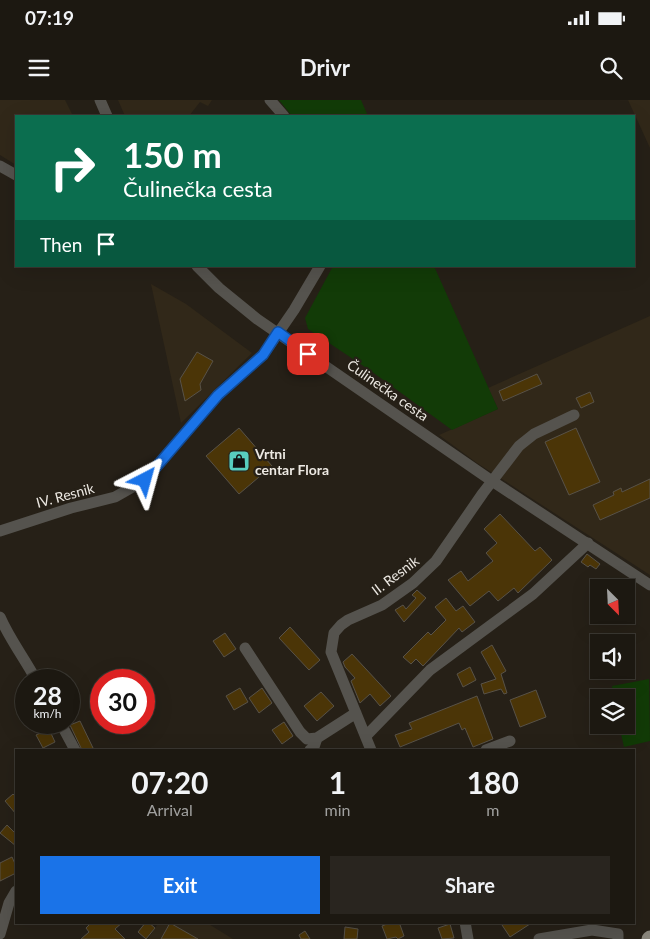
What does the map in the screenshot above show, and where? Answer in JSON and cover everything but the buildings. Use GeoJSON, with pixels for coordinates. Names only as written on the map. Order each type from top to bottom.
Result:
{"type":"FeatureCollection","features":[{"type":"Feature","properties":{"kind":"street"},"geometry":{"type":"LineString","coordinates":[[100,100],[107,115]]}},
{"type":"Feature","properties":{"kind":"street"},"geometry":{"type":"LineString","coordinates":[[270,100],[283,115]]}},
{"type":"Feature","properties":{"kind":"street"},"geometry":{"type":"LineString","coordinates":[[0,166],[15,174]]}},
{"type":"Feature","properties":{"kind":"street","name":"Čulinečka cesta"},"geometry":{"type":"LineString","coordinates":[[198,267],[244,309],[492,481],[650,584]]}},
{"type":"Feature","properties":{"kind":"street","name":"IV. Resnik"},"geometry":{"type":"LineString","coordinates":[[0,530],[71,508],[115,497],[145,480],[218,395],[263,355],[294,310],[319,267]]}},
{"type":"Feature","properties":{"kind":"street"},"geometry":{"type":"LineString","coordinates":[[492,481],[520,446],[534,434],[574,415]]}},
{"type":"Feature","properties":{"kind":"street","name":"II. Resnik"},"geometry":{"type":"LineString","coordinates":[[372,749],[332,652],[334,634],[348,620],[382,605],[425,572],[436,561],[492,481]]}},
{"type":"Feature","properties":{"kind":"street"},"geometry":{"type":"LineString","coordinates":[[366,736],[430,670],[533,594],[588,543]]}},
{"type":"Feature","properties":{"kind":"street"},"geometry":{"type":"LineString","coordinates":[[0,617],[7,634],[30,669]]}},
{"type":"Feature","properties":{"kind":"street"},"geometry":{"type":"LineString","coordinates":[[245,648],[300,732],[307,739],[317,738],[356,713]]}},
{"type":"Feature","properties":{"kind":"street"},"geometry":{"type":"LineString","coordinates":[[66,734],[74,749]]}},
{"type":"Feature","properties":{"kind":"street"},"geometry":{"type":"LineString","coordinates":[[311,749],[317,738]]}},
{"type":"Feature","properties":{"kind":"street"},"geometry":{"type":"LineString","coordinates":[[489,749],[510,741]]}},
{"type":"Feature","properties":{"kind":"street"},"geometry":{"type":"LineString","coordinates":[[0,934],[9,903],[15,893]]}},
{"type":"Feature","properties":{"kind":"street"},"geometry":{"type":"LineString","coordinates":[[465,924],[468,939]]}},
{"type":"Feature","properties":{"kind":"street"},"geometry":{"type":"LineString","coordinates":[[539,939],[592,930],[618,937]]}},
{"type":"Feature","properties":{"kind":"shaded area"},"geometry":{"type":"Polygon","coordinates":[[[0,100],[65,100],[72,115],[15,115],[15,164],[0,155],[0,100]]]}},
{"type":"Feature","properties":{"kind":"shaded area"},"geometry":{"type":"Polygon","coordinates":[[[118,100],[212,100],[208,106],[200,102],[190,115],[125,115],[118,100]]]}},
{"type":"Feature","properties":{"kind":"shaded area"},"geometry":{"type":"Polygon","coordinates":[[[628,100],[650,100],[650,148],[635,115],[628,100]]]}},
{"type":"Feature","properties":{"kind":"shaded area"},"geometry":{"type":"Polygon","coordinates":[[[151,284],[186,304],[252,353],[181,423],[151,284]]]}},
{"type":"Feature","properties":{"kind":"shaded area"},"geometry":{"type":"Polygon","coordinates":[[[650,316],[650,575],[477,463],[439,435],[498,409],[488,388],[650,316]]]}},
{"type":"Feature","properties":{"kind":"shaded area"},"geometry":{"type":"Polygon","coordinates":[[[158,924],[209,924],[233,939],[148,939],[158,924]]]}},
{"type":"Feature","properties":{"kind":"green space"},"geometry":{"type":"Polygon","coordinates":[[[279,100],[361,100],[368,115],[291,115],[279,100]]]}},
{"type":"Feature","properties":{"kind":"green space"},"geometry":{"type":"Polygon","coordinates":[[[332,267],[434,267],[498,409],[452,430],[371,371],[308,329],[305,318],[332,267]]]}},
{"type":"Feature","properties":{"kind":"green space"},"geometry":{"type":"Polygon","coordinates":[[[649,679],[650,741],[624,747],[621,734],[635,734],[635,689],[613,689],[612,686],[649,679]]]}},
{"type":"Feature","properties":{"kind":"place","name":"Vrtni centar Flora"},"geometry":{"type":"Point","coordinates":[239,461]}},
{"type":"Feature","properties":{"kind":"route"},"geometry":{"type":"LineString","coordinates":[[145,480],[218,395],[263,355],[278,332],[308,354]]}}]}
